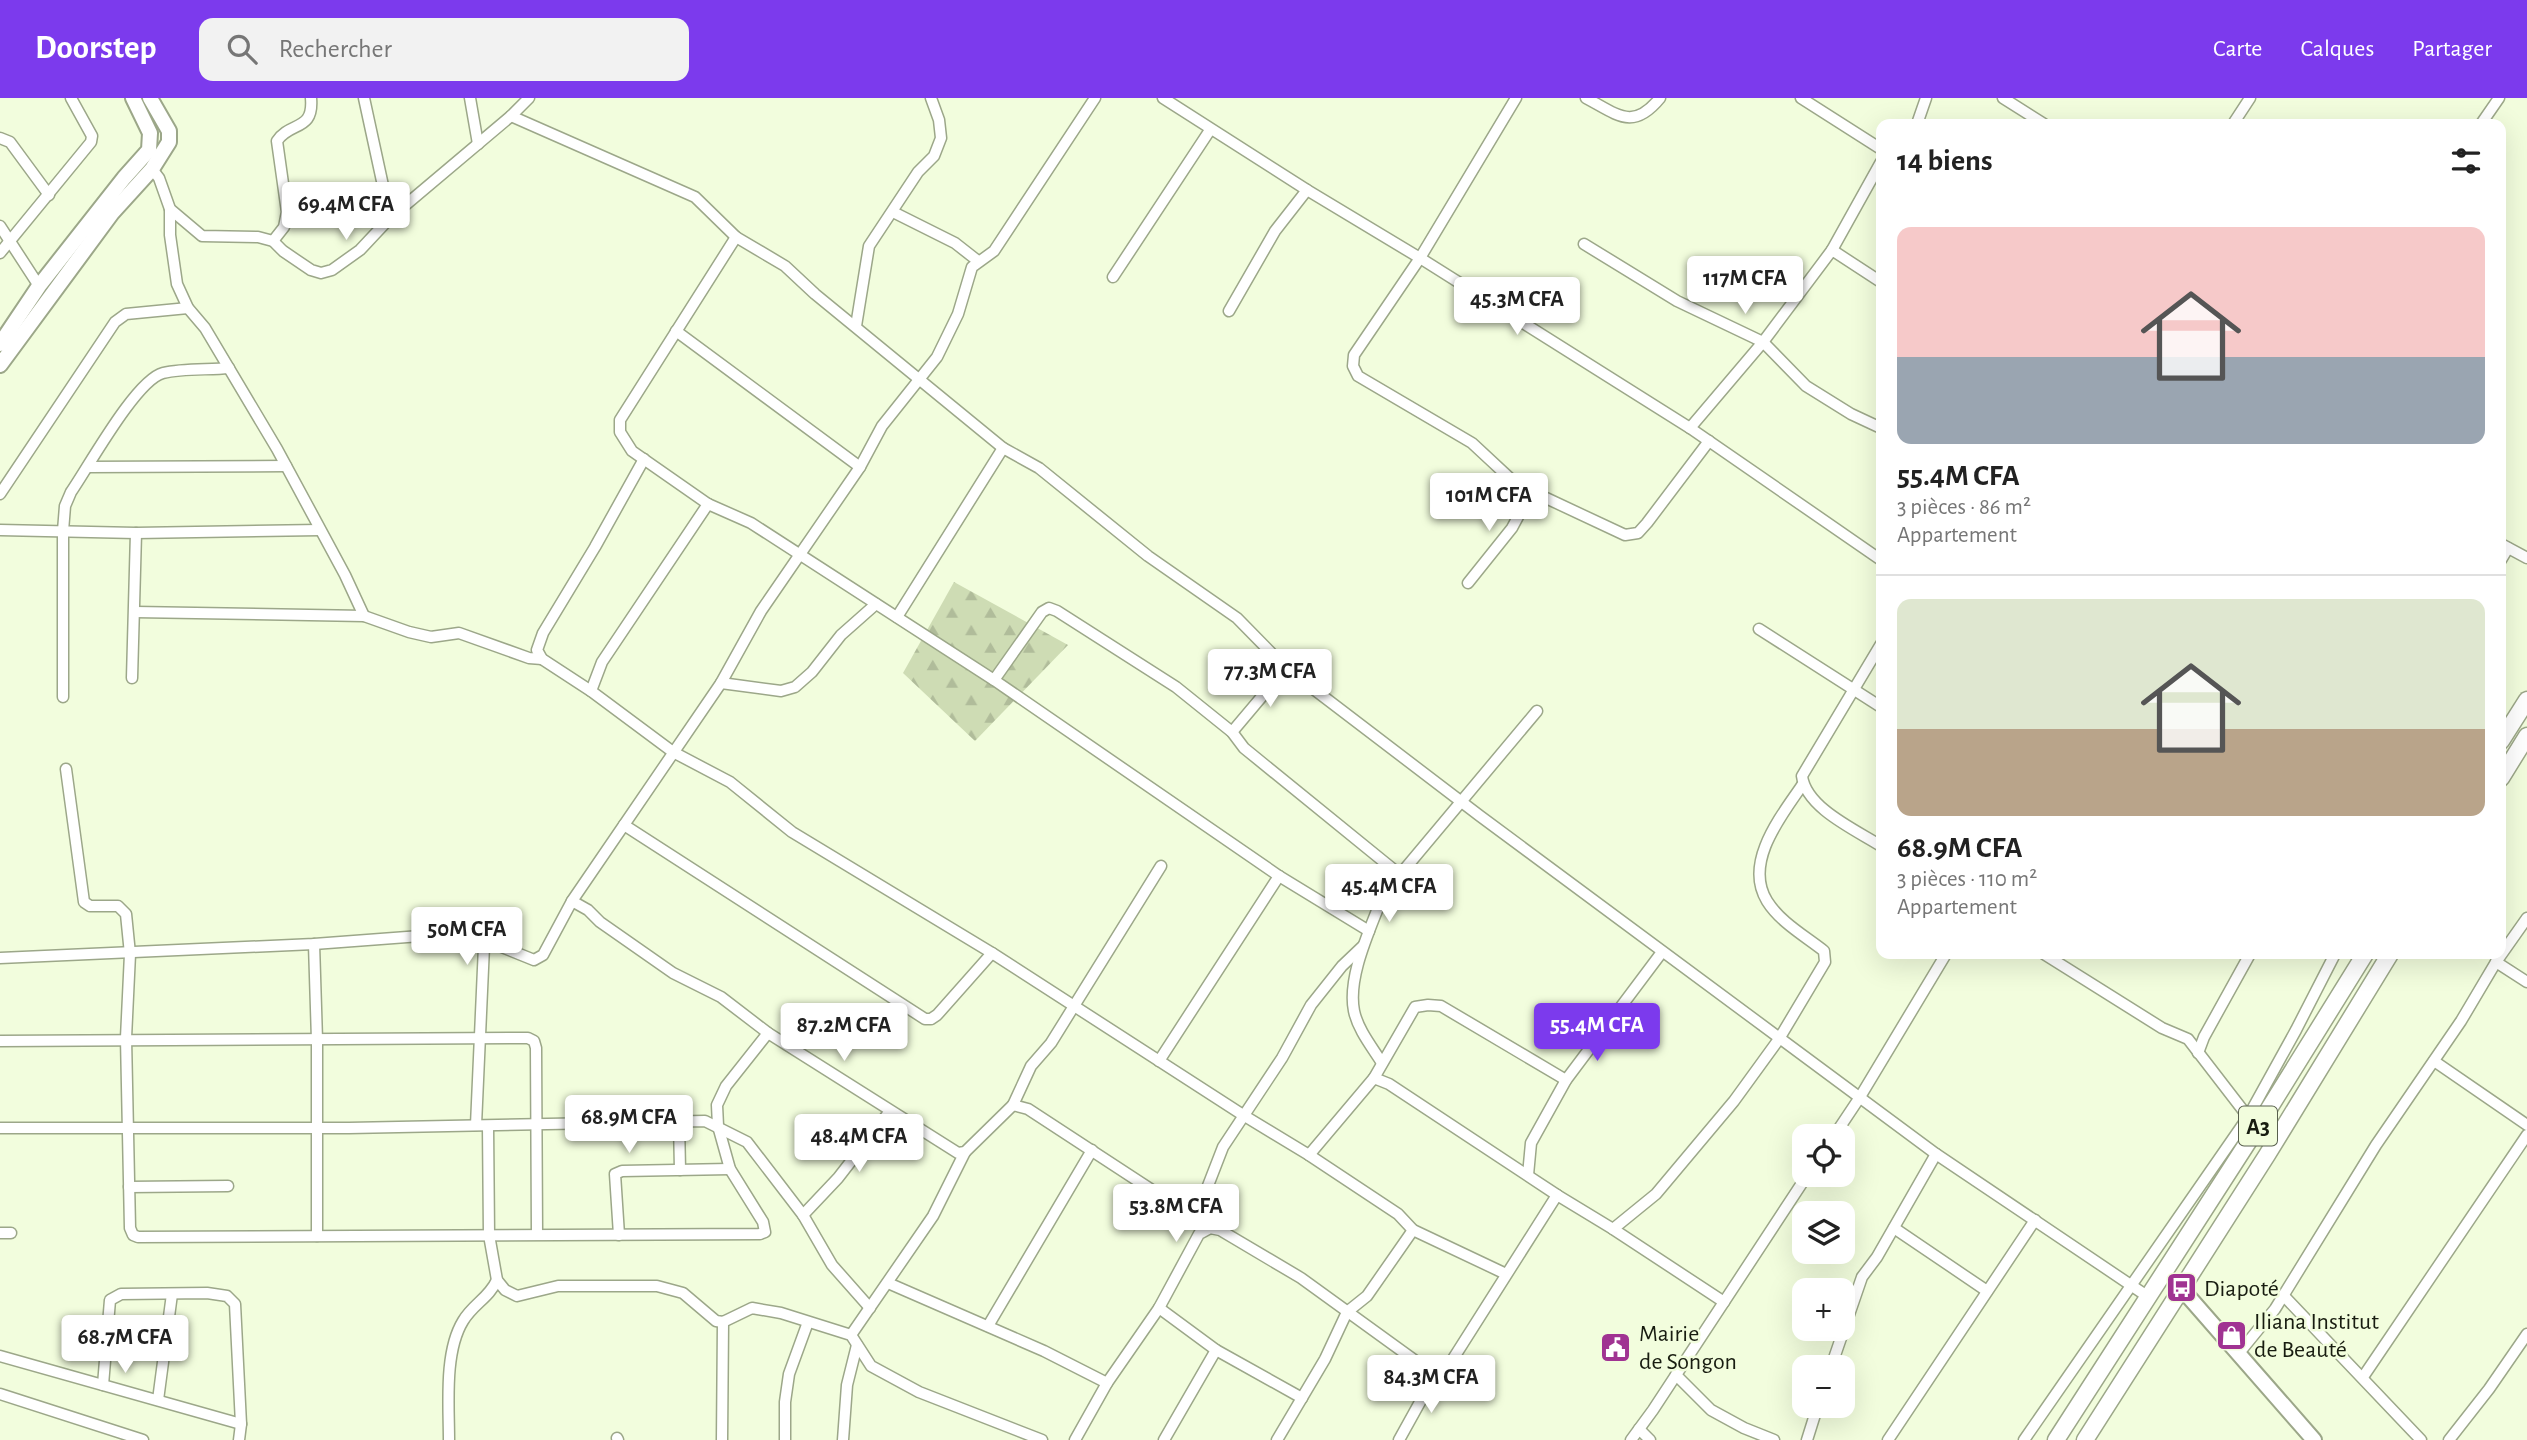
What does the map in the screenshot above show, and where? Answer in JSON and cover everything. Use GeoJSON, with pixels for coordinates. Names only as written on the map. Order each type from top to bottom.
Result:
{"type":"FeatureCollection","features":[{"type":"Feature","properties":{"kind":"main road"},"geometry":{"type":"LineString","coordinates":[[2506,733],[2527,700]]}},
{"type":"Feature","properties":{"kind":"main road"},"geometry":{"type":"LineString","coordinates":[[2506,770],[2527,736]]}},
{"type":"Feature","properties":{"kind":"main road","name":"A3"},"geometry":{"type":"LineString","coordinates":[[2056,1440],[2162,1273],[2252,1123],[2362,959]]}},
{"type":"Feature","properties":{"kind":"main road","name":"A3"},"geometry":{"type":"LineString","coordinates":[[2085,1440],[2267,1155],[2387,959]]}},
{"type":"Feature","properties":{"kind":"main road"},"geometry":{"type":"LineString","coordinates":[[2162,1273],[2181,1288]]}},
{"type":"Feature","properties":{"kind":"street"},"geometry":{"type":"LineString","coordinates":[[0,253],[85,152],[92,136],[71,98]]}},
{"type":"Feature","properties":{"kind":"street"},"geometry":{"type":"LineString","coordinates":[[0,344],[39,286],[149,150],[150,133],[133,98]]}},
{"type":"Feature","properties":{"kind":"street"},"geometry":{"type":"LineString","coordinates":[[0,365],[112,213],[152,169],[169,142],[169,131],[150,98]]}},
{"type":"Feature","properties":{"kind":"street"},"geometry":{"type":"LineString","coordinates":[[273,241],[284,227],[287,212],[277,141],[283,132],[303,124],[309,117],[312,109],[311,98]]}},
{"type":"Feature","properties":{"kind":"street"},"geometry":{"type":"LineString","coordinates":[[364,98],[390,218]]}},
{"type":"Feature","properties":{"kind":"street"},"geometry":{"type":"LineString","coordinates":[[470,98],[478,144]]}},
{"type":"Feature","properties":{"kind":"street"},"geometry":{"type":"LineString","coordinates":[[170,209],[202,236],[258,237],[273,241],[312,270],[321,273],[332,270],[360,250],[390,218],[529,98]]}},
{"type":"Feature","properties":{"kind":"street"},"geometry":{"type":"LineString","coordinates":[[856,326],[869,246],[918,172],[934,156],[941,138],[939,120],[931,98]]}},
{"type":"Feature","properties":{"kind":"street"},"geometry":{"type":"LineString","coordinates":[[0,958],[130,954],[447,934],[477,936],[534,960],[543,955],[572,901],[721,683],[761,611],[860,467],[882,426],[937,357],[958,314],[972,267],[993,251],[1095,98]]}},
{"type":"Feature","properties":{"kind":"street"},"geometry":{"type":"LineString","coordinates":[[1163,98],[1210,130],[1690,428],[1876,556]]}},
{"type":"Feature","properties":{"kind":"street"},"geometry":{"type":"LineString","coordinates":[[1516,98],[1420,258],[1354,355],[1353,366],[1358,376],[1472,443],[1529,496],[1546,498],[1625,535],[1638,533],[1709,441]]}},
{"type":"Feature","properties":{"kind":"street"},"geometry":{"type":"LineString","coordinates":[[1586,98],[1615,113],[1635,118],[1647,114],[1660,98]]}},
{"type":"Feature","properties":{"kind":"street"},"geometry":{"type":"LineString","coordinates":[[1801,98],[1876,146]]}},
{"type":"Feature","properties":{"kind":"street"},"geometry":{"type":"LineString","coordinates":[[1919,119],[1926,98]]}},
{"type":"Feature","properties":{"kind":"street"},"geometry":{"type":"LineString","coordinates":[[2003,98],[2036,119]]}},
{"type":"Feature","properties":{"kind":"street"},"geometry":{"type":"LineString","coordinates":[[2237,119],[2250,98]]}},
{"type":"Feature","properties":{"kind":"street"},"geometry":{"type":"LineString","coordinates":[[2485,119],[2499,98]]}},
{"type":"Feature","properties":{"kind":"street"},"geometry":{"type":"LineString","coordinates":[[511,116],[695,197],[736,237],[785,266],[815,294],[1003,448],[1040,468],[1148,556],[1237,618],[1286,668],[1461,802],[1936,1154],[2133,1284],[2147,1296]]}},
{"type":"Feature","properties":{"kind":"street"},"geometry":{"type":"LineString","coordinates":[[1114,278],[1210,130]]}},
{"type":"Feature","properties":{"kind":"street"},"geometry":{"type":"LineString","coordinates":[[0,138],[10,142],[49,195]]}},
{"type":"Feature","properties":{"kind":"street"},"geometry":{"type":"LineString","coordinates":[[152,169],[159,178],[170,209],[170,235],[177,284],[188,308],[205,328],[286,466],[364,616]]}},
{"type":"Feature","properties":{"kind":"street"},"geometry":{"type":"LineString","coordinates":[[1690,428],[1763,342],[1832,250],[1876,171]]}},
{"type":"Feature","properties":{"kind":"street"},"geometry":{"type":"LineString","coordinates":[[1229,311],[1275,232],[1307,190]]}},
{"type":"Feature","properties":{"kind":"street"},"geometry":{"type":"LineString","coordinates":[[893,212],[955,243],[978,261]]}},
{"type":"Feature","properties":{"kind":"street"},"geometry":{"type":"LineString","coordinates":[[0,226],[39,286]]}},
{"type":"Feature","properties":{"kind":"street"},"geometry":{"type":"LineString","coordinates":[[736,237],[620,420],[620,432],[632,451],[708,504],[751,523],[994,680],[1279,877],[1369,931]]}},
{"type":"Feature","properties":{"kind":"street"},"geometry":{"type":"LineString","coordinates":[[1584,244],[1677,301],[1763,342],[1806,386],[1851,414],[1876,426]]}},
{"type":"Feature","properties":{"kind":"street"},"geometry":{"type":"LineString","coordinates":[[1832,250],[1876,279]]}},
{"type":"Feature","properties":{"kind":"street"},"geometry":{"type":"LineString","coordinates":[[0,494],[115,322],[126,314],[188,308]]}},
{"type":"Feature","properties":{"kind":"street"},"geometry":{"type":"LineString","coordinates":[[676,331],[860,467]]}},
{"type":"Feature","properties":{"kind":"street"},"geometry":{"type":"LineString","coordinates":[[63,697],[63,531],[65,506],[71,492],[128,405],[148,382],[162,373],[229,368]]}},
{"type":"Feature","properties":{"kind":"street"},"geometry":{"type":"LineString","coordinates":[[897,617],[1003,448]]}},
{"type":"Feature","properties":{"kind":"street"},"geometry":{"type":"LineString","coordinates":[[643,459],[595,547],[543,633],[537,650],[542,659],[674,752],[730,782],[792,832],[992,953],[1309,1155],[1398,1214],[1413,1230],[1506,1274]]}},
{"type":"Feature","properties":{"kind":"street"},"geometry":{"type":"LineString","coordinates":[[88,467],[286,466]]}},
{"type":"Feature","properties":{"kind":"street"},"geometry":{"type":"LineString","coordinates":[[1468,583],[1512,528],[1529,496]]}},
{"type":"Feature","properties":{"kind":"street"},"geometry":{"type":"LineString","coordinates":[[591,691],[602,662],[708,504]]}},
{"type":"Feature","properties":{"kind":"street"},"geometry":{"type":"LineString","coordinates":[[0,530],[136,533],[320,530]]}},
{"type":"Feature","properties":{"kind":"street"},"geometry":{"type":"LineString","coordinates":[[132,678],[136,533]]}},
{"type":"Feature","properties":{"kind":"street"},"geometry":{"type":"LineString","coordinates":[[2506,547],[2527,558]]}},
{"type":"Feature","properties":{"kind":"street"},"geometry":{"type":"LineString","coordinates":[[721,683],[781,691],[795,687],[812,672],[841,635],[876,604]]}},
{"type":"Feature","properties":{"kind":"street"},"geometry":{"type":"LineString","coordinates":[[994,680],[1042,612],[1049,608],[1056,611],[1176,687],[1232,732],[1244,748],[1399,874]]}},
{"type":"Feature","properties":{"kind":"street"},"geometry":{"type":"LineString","coordinates":[[135,612],[364,616],[431,637],[459,633],[529,658],[542,659]]}},
{"type":"Feature","properties":{"kind":"street"},"geometry":{"type":"LineString","coordinates":[[1759,629],[1876,703]]}},
{"type":"Feature","properties":{"kind":"street"},"geometry":{"type":"LineString","coordinates":[[1876,654],[1802,776],[1803,784],[1816,804],[1876,843]]}},
{"type":"Feature","properties":{"kind":"street"},"geometry":{"type":"LineString","coordinates":[[1232,732],[1286,668]]}},
{"type":"Feature","properties":{"kind":"street"},"geometry":{"type":"LineString","coordinates":[[1382,1063],[1362,1032],[1354,1012],[1352,988],[1364,945],[1383,895],[1536,711]]}},
{"type":"Feature","properties":{"kind":"street"},"geometry":{"type":"LineString","coordinates":[[66,769],[84,902],[90,906],[118,906],[126,914],[130,954],[126,1038],[130,1228],[133,1235],[138,1237],[760,1234],[765,1232],[763,1222],[730,1169],[718,1126],[717,1105],[726,1086],[768,1033]]}},
{"type":"Feature","properties":{"kind":"street"},"geometry":{"type":"LineString","coordinates":[[1613,1228],[1667,1183],[1734,1101],[1779,1039],[1825,962],[1824,951],[1778,915],[1766,900],[1760,867],[1768,836],[1803,784]]}},
{"type":"Feature","properties":{"kind":"street"},"geometry":{"type":"LineString","coordinates":[[624,825],[925,1020],[937,1015],[992,953]]}},
{"type":"Feature","properties":{"kind":"street"},"geometry":{"type":"LineString","coordinates":[[851,1335],[933,1216],[965,1152],[1013,1105],[1031,1066],[1051,1043],[1161,866]]}},
{"type":"Feature","properties":{"kind":"street"},"geometry":{"type":"LineString","coordinates":[[1159,1061],[1279,877]]}},
{"type":"Feature","properties":{"kind":"street"},"geometry":{"type":"LineString","coordinates":[[572,901],[673,972],[721,997],[768,1033],[890,1111],[958,1153],[965,1152]]}},
{"type":"Feature","properties":{"kind":"street"},"geometry":{"type":"LineString","coordinates":[[2506,948],[2527,918]]}},
{"type":"Feature","properties":{"kind":"street"},"geometry":{"type":"LineString","coordinates":[[476,1125],[484,946],[477,936]]}},
{"type":"Feature","properties":{"kind":"street"},"geometry":{"type":"LineString","coordinates":[[314,944],[317,1236]]}},
{"type":"Feature","properties":{"kind":"street"},"geometry":{"type":"LineString","coordinates":[[1193,1216],[1204,1196],[1223,1147],[1282,1058],[1311,1005],[1342,966],[1364,945]]}},
{"type":"Feature","properties":{"kind":"street"},"geometry":{"type":"LineString","coordinates":[[1528,1175],[1531,1143],[1566,1080],[1662,952]]}},
{"type":"Feature","properties":{"kind":"street"},"geometry":{"type":"LineString","coordinates":[[1842,1124],[1943,959]]}},
{"type":"Feature","properties":{"kind":"street"},"geometry":{"type":"LineString","coordinates":[[2052,959],[2162,1028],[2188,1039],[2252,1123]]}},
{"type":"Feature","properties":{"kind":"street"},"geometry":{"type":"LineString","coordinates":[[2198,1054],[2204,1037],[2247,959]]}},
{"type":"Feature","properties":{"kind":"street"},"geometry":{"type":"LineString","coordinates":[[2024,1440],[2133,1284],[2252,1123],[2333,959]]}},
{"type":"Feature","properties":{"kind":"street"},"geometry":{"type":"LineString","coordinates":[[2239,1353],[2283,1295],[2376,1145],[2434,1061],[2498,959]]}},
{"type":"Feature","properties":{"kind":"street"},"geometry":{"type":"LineString","coordinates":[[2496,962],[2527,982]]}},
{"type":"Feature","properties":{"kind":"street"},"geometry":{"type":"LineString","coordinates":[[1309,1155],[1374,1078],[1415,1007],[1441,1006],[1566,1080]]}},
{"type":"Feature","properties":{"kind":"street"},"geometry":{"type":"LineString","coordinates":[[0,1041],[126,1038],[528,1038],[534,1041],[536,1048],[537,1234]]}},
{"type":"Feature","properties":{"kind":"street"},"geometry":{"type":"LineString","coordinates":[[2434,1061],[2527,1125]]}},
{"type":"Feature","properties":{"kind":"street"},"geometry":{"type":"LineString","coordinates":[[1374,1078],[1389,1084],[1724,1303]]}},
{"type":"Feature","properties":{"kind":"street"},"geometry":{"type":"LineString","coordinates":[[1013,1105],[1028,1109],[1210,1228],[1220,1230],[1301,1278],[1435,1375]]}},
{"type":"Feature","properties":{"kind":"street"},"geometry":{"type":"LineString","coordinates":[[803,1215],[838,1178],[870,1133],[890,1111]]}},
{"type":"Feature","properties":{"kind":"street"},"geometry":{"type":"LineString","coordinates":[[0,1128],[316,1128],[705,1121],[747,1142],[803,1215],[832,1265],[870,1308]]}},
{"type":"Feature","properties":{"kind":"street"},"geometry":{"type":"LineString","coordinates":[[679,1122],[680,1170]]}},
{"type":"Feature","properties":{"kind":"street"},"geometry":{"type":"LineString","coordinates":[[488,1126],[489,1235],[497,1280],[505,1290],[517,1296],[558,1286],[657,1286],[683,1293],[716,1321],[723,1322],[752,1308],[781,1312],[851,1335],[871,1366],[919,1392],[1042,1440]]}},
{"type":"Feature","properties":{"kind":"street"},"geometry":{"type":"LineString","coordinates":[[2363,1377],[2527,1135]]}},
{"type":"Feature","properties":{"kind":"street"},"geometry":{"type":"LineString","coordinates":[[988,1326],[1092,1150]]}},
{"type":"Feature","properties":{"kind":"street"},"geometry":{"type":"LineString","coordinates":[[1836,1355],[1862,1278],[1936,1154]]}},
{"type":"Feature","properties":{"kind":"street"},"geometry":{"type":"LineString","coordinates":[[619,1235],[615,1174],[622,1171],[730,1169]]}},
{"type":"Feature","properties":{"kind":"street"},"geometry":{"type":"LineString","coordinates":[[129,1187],[228,1186]]}},
{"type":"Feature","properties":{"kind":"street"},"geometry":{"type":"LineString","coordinates":[[1631,1440],[1800,1187]]}},
{"type":"Feature","properties":{"kind":"street"},"geometry":{"type":"LineString","coordinates":[[1399,1440],[1435,1375],[1446,1370],[1557,1195]]}},
{"type":"Feature","properties":{"kind":"street"},"geometry":{"type":"LineString","coordinates":[[1888,1440],[2035,1220]]}},
{"type":"Feature","properties":{"kind":"street"},"geometry":{"type":"LineString","coordinates":[[1075,1440],[1107,1383],[1159,1308],[1199,1234],[1210,1228]]}},
{"type":"Feature","properties":{"kind":"street"},"geometry":{"type":"LineString","coordinates":[[1894,1228],[1987,1292]]}},
{"type":"Feature","properties":{"kind":"street"},"geometry":{"type":"LineString","coordinates":[[1277,1440],[1325,1359],[1347,1312],[1367,1296],[1413,1230]]}},
{"type":"Feature","properties":{"kind":"street"},"geometry":{"type":"LineString","coordinates":[[449,1440],[450,1371],[456,1337],[463,1321],[475,1305],[491,1293],[497,1280]]}},
{"type":"Feature","properties":{"kind":"street"},"geometry":{"type":"LineString","coordinates":[[888,1283],[988,1326],[1107,1383]]}},
{"type":"Feature","properties":{"kind":"street"},"geometry":{"type":"LineString","coordinates":[[2181,1288],[2314,1440]]}},
{"type":"Feature","properties":{"kind":"street"},"geometry":{"type":"LineString","coordinates":[[103,1385],[110,1300],[121,1294],[207,1293],[227,1296],[235,1304],[242,1424],[239,1440]]}},
{"type":"Feature","properties":{"kind":"street"},"geometry":{"type":"LineString","coordinates":[[158,1400],[172,1294]]}},
{"type":"Feature","properties":{"kind":"street"},"geometry":{"type":"LineString","coordinates":[[2283,1295],[2421,1440]]}},
{"type":"Feature","properties":{"kind":"street"},"geometry":{"type":"LineString","coordinates":[[1159,1308],[1216,1350],[1302,1398]]}},
{"type":"Feature","properties":{"kind":"street"},"geometry":{"type":"LineString","coordinates":[[722,1440],[723,1322]]}},
{"type":"Feature","properties":{"kind":"street"},"geometry":{"type":"LineString","coordinates":[[785,1440],[785,1402],[789,1374],[808,1322]]}},
{"type":"Feature","properties":{"kind":"street"},"geometry":{"type":"LineString","coordinates":[[2449,1440],[2527,1334]]}},
{"type":"Feature","properties":{"kind":"street"},"geometry":{"type":"LineString","coordinates":[[843,1440],[847,1385],[857,1345]]}},
{"type":"Feature","properties":{"kind":"street"},"geometry":{"type":"LineString","coordinates":[[1164,1440],[1216,1350]]}},
{"type":"Feature","properties":{"kind":"street"},"geometry":{"type":"LineString","coordinates":[[0,1356],[242,1424]]}},
{"type":"Feature","properties":{"kind":"street"},"geometry":{"type":"LineString","coordinates":[[1676,1376],[1711,1410],[1774,1440]]}},
{"type":"Feature","properties":{"kind":"street"},"geometry":{"type":"LineString","coordinates":[[0,1394],[143,1440]]}},
{"type":"Feature","properties":{"kind":"street"},"geometry":{"type":"LineString","coordinates":[[1807,1440],[1814,1418]]}},
{"type":"Feature","properties":{"kind":"street"},"geometry":{"type":"LineString","coordinates":[[1639,1429],[1650,1440]]}},
{"type":"Feature","properties":{"kind":"green space"},"geometry":{"type":"Polygon","coordinates":[[[954,582],[1068,645],[975,741],[903,673],[954,582]]]}},
{"type":"Feature","properties":{"kind":"place","name":"Diapoté"},"geometry":{"type":"Point","coordinates":[2181,1288]}},
{"type":"Feature","properties":{"kind":"place","name":"Iliana Institut de Beauté"},"geometry":{"type":"Point","coordinates":[2231,1335]}},
{"type":"Feature","properties":{"kind":"place","name":"Mairie de Songon"},"geometry":{"type":"Point","coordinates":[1616,1347]}}]}
